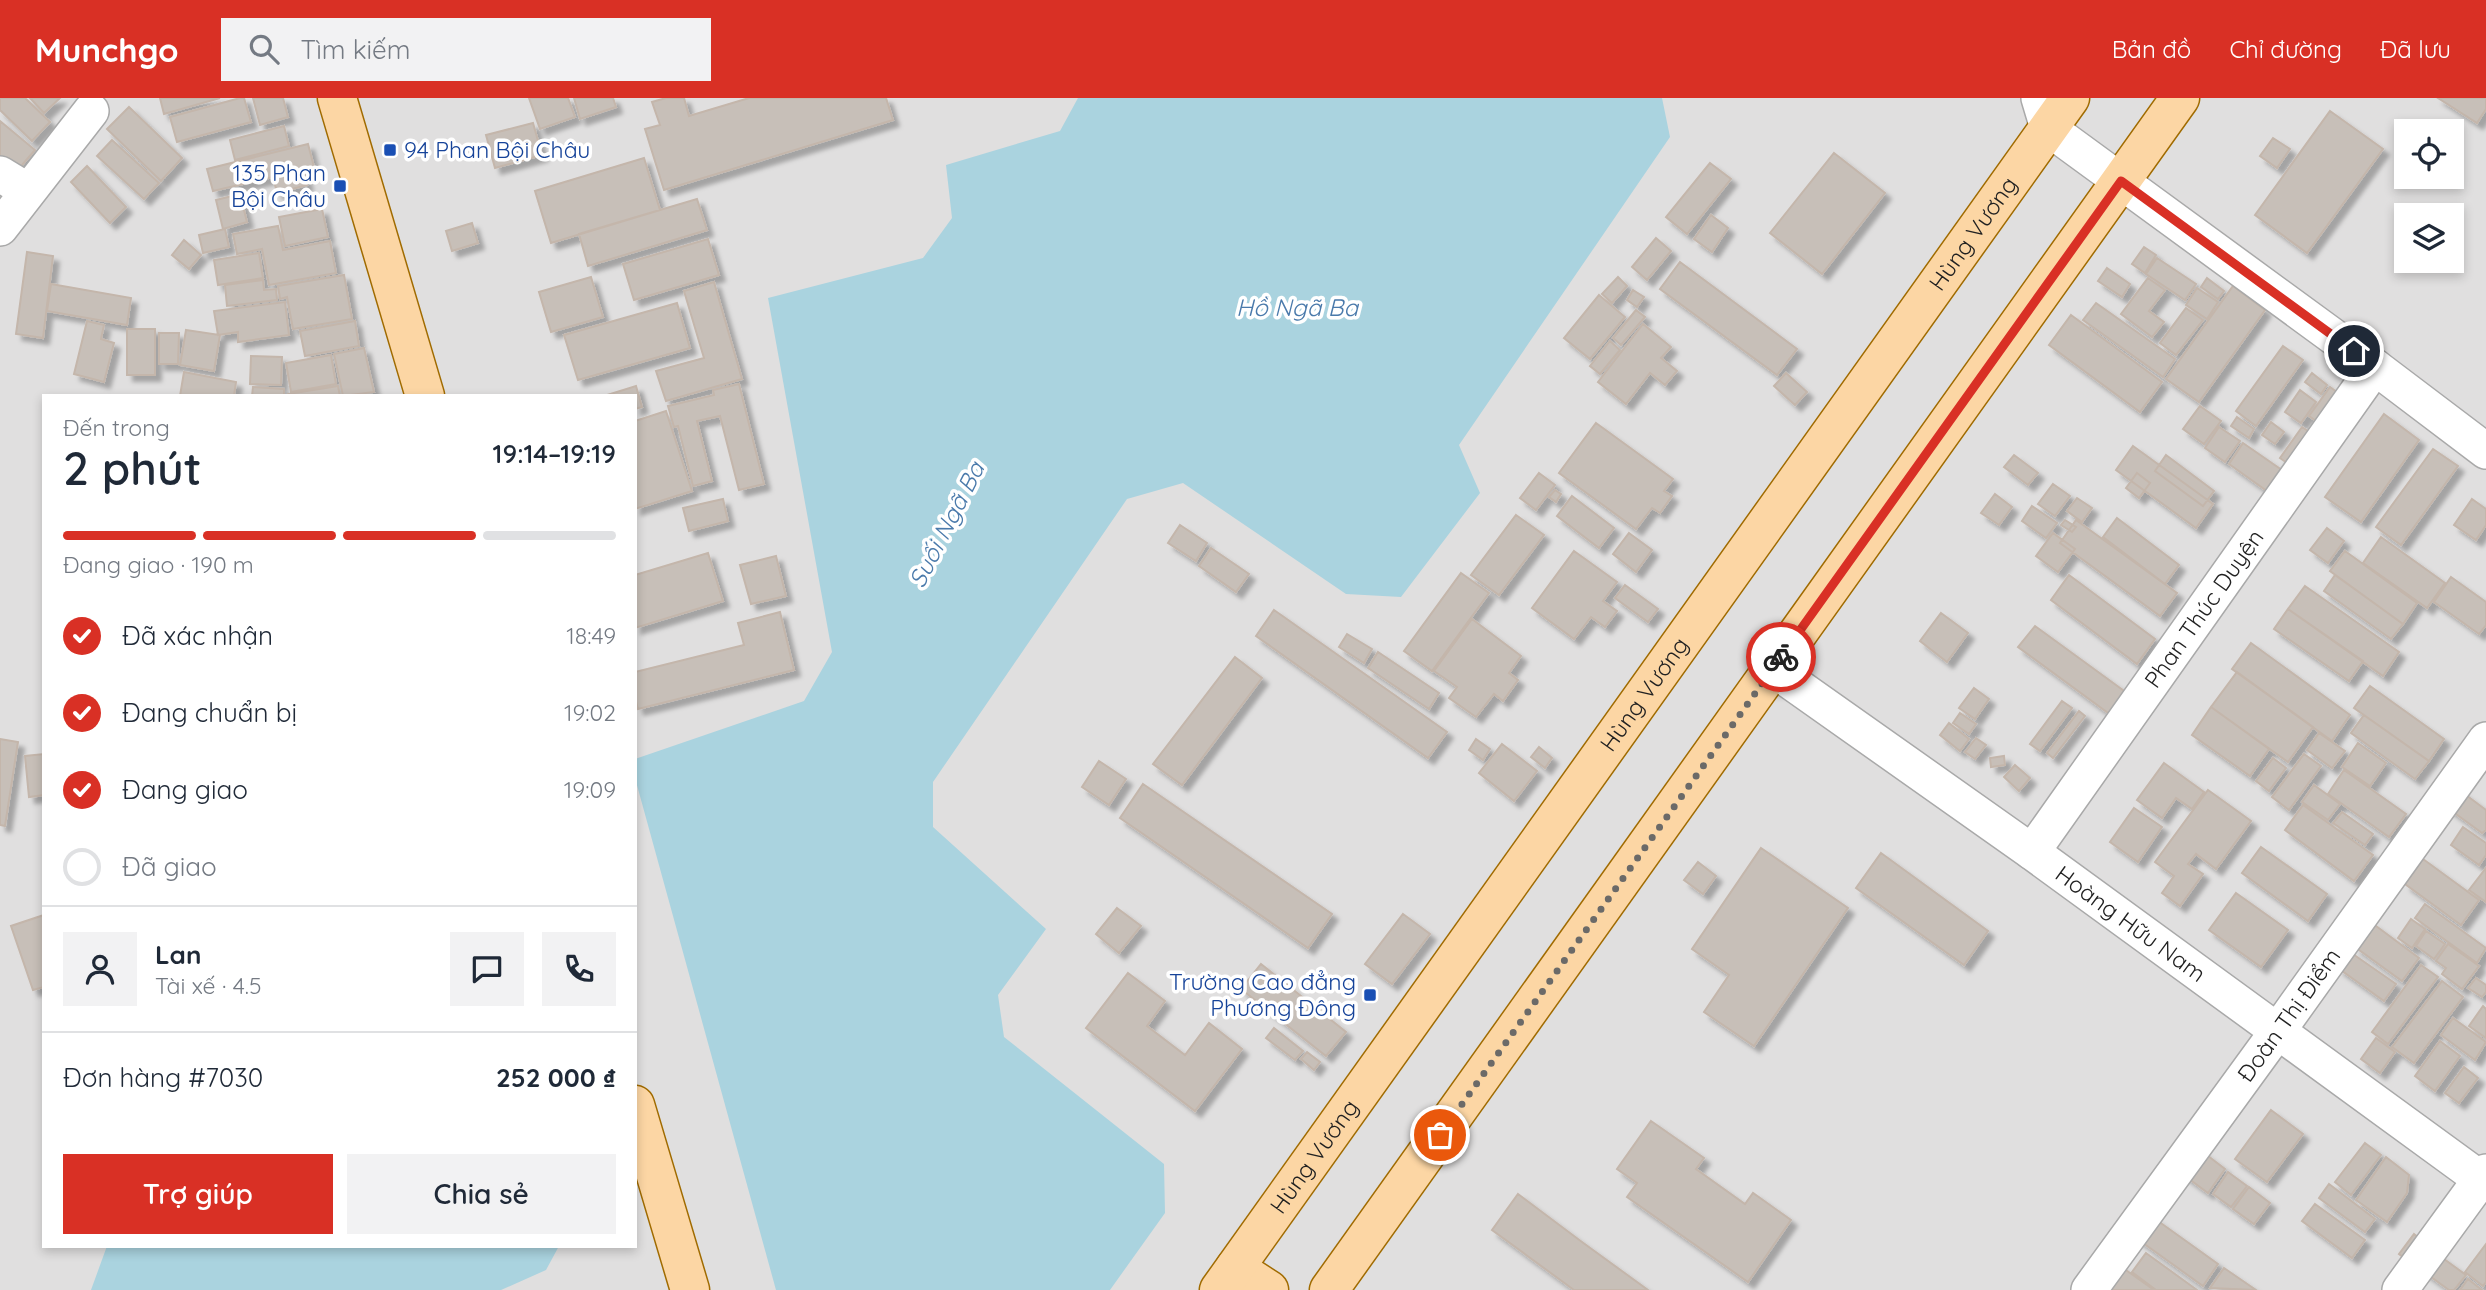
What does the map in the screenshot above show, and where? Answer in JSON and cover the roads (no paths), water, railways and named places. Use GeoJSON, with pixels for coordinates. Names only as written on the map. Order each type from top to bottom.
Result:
{"type":"FeatureCollection","features":[{"type":"Feature","properties":{"kind":"main road"},"geometry":{"type":"LineString","coordinates":[[337,98],[424,394]]}},
{"type":"Feature","properties":{"kind":"main road","name":"Hùng Vương"},"geometry":{"type":"LineString","coordinates":[[1227,1279],[2044,113],[2070,98]]}},
{"type":"Feature","properties":{"kind":"main road"},"geometry":{"type":"LineString","coordinates":[[1329,1290],[2180,98]]}},
{"type":"Feature","properties":{"kind":"main road"},"geometry":{"type":"LineString","coordinates":[[637,1112],[690,1290]]}},
{"type":"Feature","properties":{"kind":"main road"},"geometry":{"type":"LineString","coordinates":[[1227,1279],[1269,1290]]}},
{"type":"Feature","properties":{"kind":"street"},"geometry":{"type":"LineString","coordinates":[[0,228],[14,183],[91,111]]}},
{"type":"Feature","properties":{"kind":"street"},"geometry":{"type":"LineString","coordinates":[[2044,113],[2121,181],[2486,451]]}},
{"type":"Feature","properties":{"kind":"street","name":"Phan Thúc Duyện"},"geometry":{"type":"LineString","coordinates":[[2032,852],[2375,367]]}},
{"type":"Feature","properties":{"kind":"street","name":"Hoàng Hữu Nam"},"geometry":{"type":"LineString","coordinates":[[1773,669],[2484,1178]]}},
{"type":"Feature","properties":{"kind":"street","name":"Đoàn Thị Điểm"},"geometry":{"type":"LineString","coordinates":[[2088,1290],[2486,740]]}},
{"type":"Feature","properties":{"kind":"street"},"geometry":{"type":"LineString","coordinates":[[2400,1290],[2484,1178]]}},
{"type":"Feature","properties":{"kind":"water","name":"Hồ Ngã Ba"},"geometry":{"type":"Polygon","coordinates":[[[1078,98],[1662,98],[1670,137],[1459,445],[1480,493],[1401,597],[1346,594],[1183,483],[1127,499],[933,782],[933,827],[1046,929],[998,995],[1004,1037],[1164,1164],[1165,1213],[1110,1290],[776,1290],[637,785],[637,758],[804,701],[832,652],[768,298],[923,258],[952,218],[946,165],[1060,131],[1078,98]]]}},
{"type":"Feature","properties":{"kind":"water"},"geometry":{"type":"Polygon","coordinates":[[[106,1248],[558,1248],[546,1270],[501,1290],[91,1290],[106,1248]]]}},
{"type":"Feature","properties":{"kind":"place","name":"94 Phan Bội Châu"},"geometry":{"type":"Point","coordinates":[390,150]}},
{"type":"Feature","properties":{"kind":"place","name":"135 Phan Bội Châu"},"geometry":{"type":"Point","coordinates":[340,186]}},
{"type":"Feature","properties":{"kind":"place","name":"Trường Cao đẳng Phương Đông"},"geometry":{"type":"Point","coordinates":[1370,995]}},
{"type":"Feature","properties":{"kind":"water label","name":"Suối Ngã Ba"},"geometry":{"type":"Point","coordinates":[947,525]}}]}
